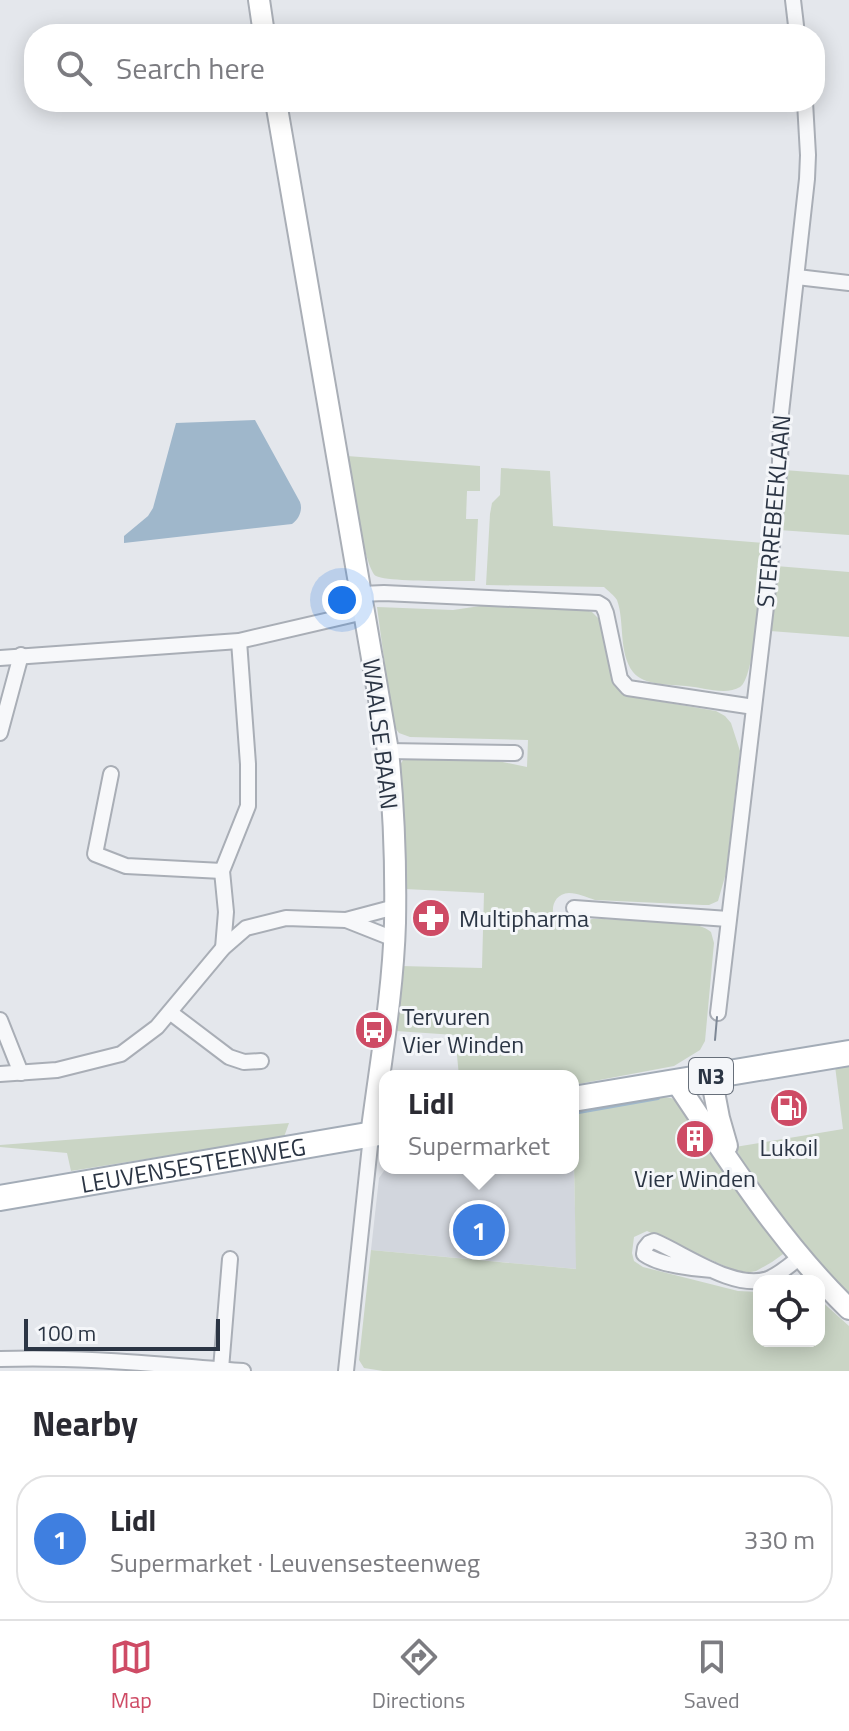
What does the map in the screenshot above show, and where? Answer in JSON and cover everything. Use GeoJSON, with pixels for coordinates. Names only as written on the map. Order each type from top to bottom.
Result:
{"type":"FeatureCollection","features":[{"type":"Feature","properties":{"kind":"main road","name":"N3"},"geometry":{"type":"LineString","coordinates":[[579,1098],[849,1053]]}},
{"type":"Feature","properties":{"kind":"main road","name":"LEUVENSESTEENWEG"},"geometry":{"type":"LineString","coordinates":[[0,1198],[378,1134]]}},
{"type":"Feature","properties":{"kind":"street"},"geometry":{"type":"LineString","coordinates":[[259,0],[263,24]]}},
{"type":"Feature","properties":{"kind":"street"},"geometry":{"type":"LineString","coordinates":[[793,0],[796,24]]}},
{"type":"Feature","properties":{"kind":"street","name":"WAALSE BAAN"},"geometry":{"type":"LineString","coordinates":[[278,112],[392,785],[395,907],[383,1070]]}},
{"type":"Feature","properties":{"kind":"street","name":"STERREBEEKLAAN"},"geometry":{"type":"LineString","coordinates":[[718,1013],[780,462],[781,413],[807,179],[806,112]]}},
{"type":"Feature","properties":{"kind":"street"},"geometry":{"type":"LineString","coordinates":[[797,277],[849,283]]}},
{"type":"Feature","properties":{"kind":"street"},"geometry":{"type":"LineString","coordinates":[[0,658],[239,641],[363,603],[384,593],[598,603],[606,613],[620,679],[626,686],[754,707]]}},
{"type":"Feature","properties":{"kind":"street"},"geometry":{"type":"LineString","coordinates":[[223,948],[226,912],[222,871],[248,806],[239,641]]}},
{"type":"Feature","properties":{"kind":"street"},"geometry":{"type":"LineString","coordinates":[[0,733],[21,655]]}},
{"type":"Feature","properties":{"kind":"street"},"geometry":{"type":"LineString","coordinates":[[388,751],[515,753]]}},
{"type":"Feature","properties":{"kind":"street"},"geometry":{"type":"LineString","coordinates":[[111,774],[95,854],[126,866],[222,871]]}},
{"type":"Feature","properties":{"kind":"street"},"geometry":{"type":"LineString","coordinates":[[0,1074],[57,1070],[121,1054],[171,1013],[223,948],[246,928],[286,918],[346,920],[395,907]]}},
{"type":"Feature","properties":{"kind":"street"},"geometry":{"type":"LineString","coordinates":[[574,908],[728,919]]}},
{"type":"Feature","properties":{"kind":"street"},"geometry":{"type":"LineString","coordinates":[[226,912],[246,928]]}},
{"type":"Feature","properties":{"kind":"street"},"geometry":{"type":"LineString","coordinates":[[346,920],[394,939]]}},
{"type":"Feature","properties":{"kind":"street"},"geometry":{"type":"LineString","coordinates":[[171,1013],[229,1057],[244,1062],[261,1061]]}},
{"type":"Feature","properties":{"kind":"street"},"geometry":{"type":"LineString","coordinates":[[0,1020],[21,1073]]}},
{"type":"Feature","properties":{"kind":"street"},"geometry":{"type":"LineString","coordinates":[[711,1076],[723,1133],[737,1172]]}},
{"type":"Feature","properties":{"kind":"street"},"geometry":{"type":"LineString","coordinates":[[676,1082],[768,1217],[800,1257],[849,1309]]}},
{"type":"Feature","properties":{"kind":"street","name":"WAALSE BAAN"},"geometry":{"type":"LineString","coordinates":[[346,1371],[378,1134]]}},
{"type":"Feature","properties":{"kind":"street"},"geometry":{"type":"LineString","coordinates":[[712,1270],[742,1280],[762,1280],[778,1274],[800,1257]]}},
{"type":"Feature","properties":{"kind":"street"},"geometry":{"type":"LineString","coordinates":[[221,1369],[230,1259]]}},
{"type":"Feature","properties":{"kind":"street"},"geometry":{"type":"LineString","coordinates":[[0,1359],[57,1358],[243,1371]]}},
{"type":"Feature","properties":{"kind":"shaded area"},"geometry":{"type":"Polygon","coordinates":[[[382,1174],[574,1174],[577,1269],[371,1250],[382,1174]]]}},
{"type":"Feature","properties":{"kind":"green space"},"geometry":{"type":"Polygon","coordinates":[[[347,456],[480,466],[480,491],[467,491],[466,519],[478,519],[475,581],[376,576],[371,570],[362,540],[347,456]]]}},
{"type":"Feature","properties":{"kind":"green space"},"geometry":{"type":"Polygon","coordinates":[[[501,468],[550,471],[553,526],[765,543],[754,644],[746,679],[740,687],[728,691],[713,690],[657,684],[638,677],[625,655],[617,600],[604,587],[486,585],[490,514],[492,503],[500,495],[501,468]]]}},
{"type":"Feature","properties":{"kind":"green space"},"geometry":{"type":"Polygon","coordinates":[[[784,470],[849,475],[849,535],[779,530],[784,470]]]}},
{"type":"Feature","properties":{"kind":"green space"},"geometry":{"type":"Polygon","coordinates":[[[776,566],[849,572],[849,637],[770,631],[776,566]]]}},
{"type":"Feature","properties":{"kind":"green space"},"geometry":{"type":"Polygon","coordinates":[[[487,605],[579,608],[592,612],[600,620],[613,682],[621,693],[716,711],[731,723],[740,751],[726,873],[718,901],[703,905],[595,900],[569,893],[556,899],[553,906],[555,919],[565,929],[576,930],[592,919],[643,920],[691,924],[711,932],[714,943],[705,1041],[700,1050],[674,1066],[579,1084],[579,1070],[458,1070],[455,1035],[396,1031],[400,966],[482,968],[484,893],[405,889],[400,765],[408,758],[488,759],[527,767],[528,740],[410,737],[399,733],[393,725],[377,607],[453,610],[487,605]]]}},
{"type":"Feature","properties":{"kind":"green space"},"geometry":{"type":"Polygon","coordinates":[[[849,1064],[849,1298],[809,1254],[735,1147],[843,1129],[835,1066],[849,1064]]]}},
{"type":"Feature","properties":{"kind":"green space"},"geometry":{"type":"Polygon","coordinates":[[[663,1097],[678,1102],[786,1252],[756,1271],[746,1273],[647,1231],[634,1237],[634,1261],[643,1267],[738,1291],[753,1292],[753,1347],[825,1347],[825,1304],[849,1326],[849,1371],[383,1371],[364,1368],[359,1360],[371,1250],[576,1269],[574,1174],[579,1174],[579,1109],[663,1097]]]}},
{"type":"Feature","properties":{"kind":"green space"},"geometry":{"type":"Polygon","coordinates":[[[289,1123],[284,1137],[71,1171],[67,1153],[0,1147],[0,1145],[289,1123]]]}},
{"type":"Feature","properties":{"kind":"water"},"geometry":{"type":"Polygon","coordinates":[[[255,420],[300,502],[301,511],[292,524],[124,543],[124,536],[153,508],[176,423],[255,420]]]}},
{"type":"Feature","properties":{"kind":"waterway"},"geometry":{"type":"LineString","coordinates":[[579,1112],[658,1098]]}},
{"type":"Feature","properties":{"kind":"tram line"},"geometry":{"type":"LineString","coordinates":[[715,1040],[717,1017]]}},
{"type":"Feature","properties":{"kind":"place","name":"Multipharma"},"geometry":{"type":"Point","coordinates":[431,918]}},
{"type":"Feature","properties":{"kind":"place","name":"Tervuren Vier Winden"},"geometry":{"type":"Point","coordinates":[374,1030]}},
{"type":"Feature","properties":{"kind":"place","name":"Lukoil"},"geometry":{"type":"Point","coordinates":[789,1108]}},
{"type":"Feature","properties":{"kind":"place","name":"Vier Winden"},"geometry":{"type":"Point","coordinates":[695,1139]}},
{"type":"Feature","properties":{"kind":"place","name":"Lidl"},"geometry":{"type":"Point","coordinates":[479,1230]}}]}
